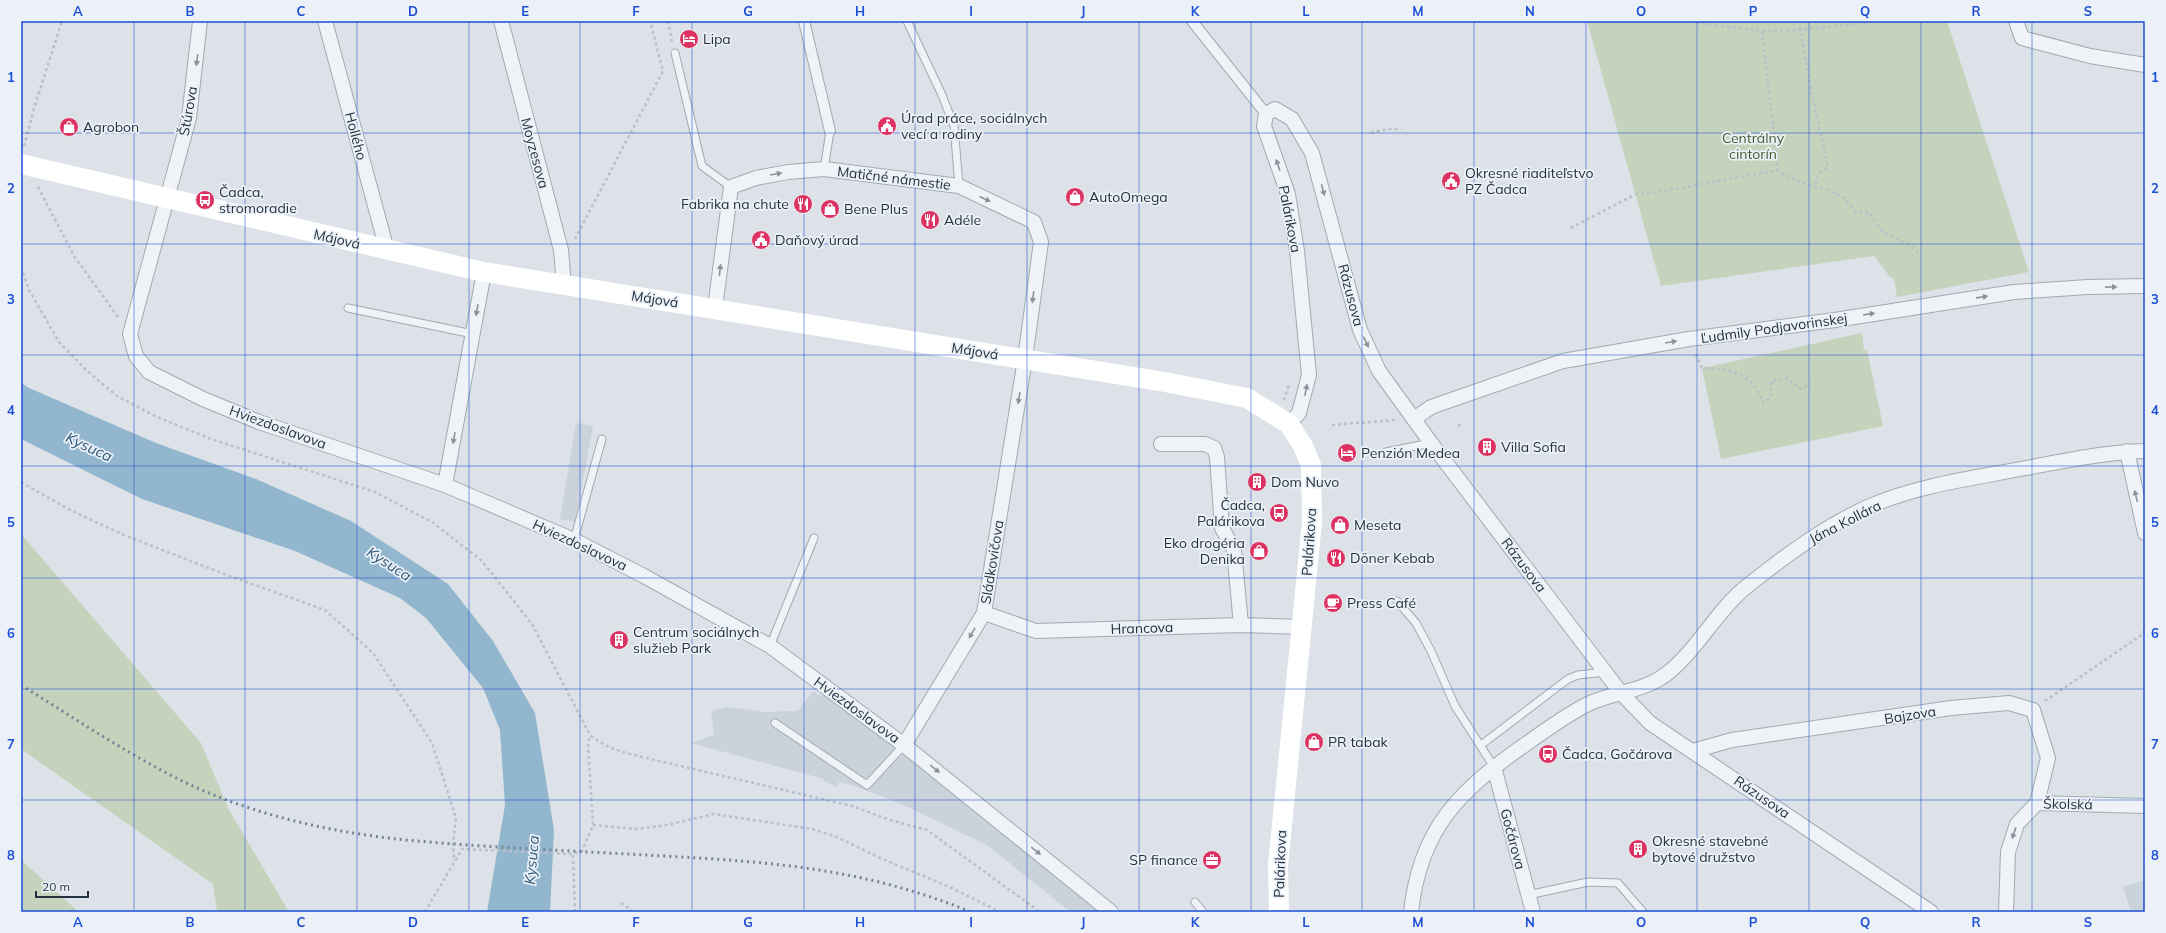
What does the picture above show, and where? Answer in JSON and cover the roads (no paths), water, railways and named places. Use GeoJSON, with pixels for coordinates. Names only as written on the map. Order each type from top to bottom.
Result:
{"type":"FeatureCollection","features":[{"type":"Feature","properties":{"kind":"main road","name":"Májová"},"geometry":{"type":"LineString","coordinates":[[22,157],[167,199],[484,272],[715,308],[1165,382],[1247,398],[1289,424]]}},
{"type":"Feature","properties":{"kind":"main road","name":"Palárikova"},"geometry":{"type":"LineString","coordinates":[[1279,912],[1278,865],[1312,522],[1311,465],[1303,446],[1289,424]]}},
{"type":"Feature","properties":{"kind":"street","name":"Štúrova"},"geometry":{"type":"LineString","coordinates":[[167,199],[189,118],[200,21]]}},
{"type":"Feature","properties":{"kind":"street","name":"Hollého"},"geometry":{"type":"LineString","coordinates":[[325,21],[387,250]]}},
{"type":"Feature","properties":{"kind":"street","name":"Moyzesova"},"geometry":{"type":"LineString","coordinates":[[501,21],[560,250],[564,285]]}},
{"type":"Feature","properties":{"kind":"street"},"geometry":{"type":"LineString","coordinates":[[804,21],[830,131]]}},
{"type":"Feature","properties":{"kind":"street"},"geometry":{"type":"LineString","coordinates":[[1192,21],[1266,114]]}},
{"type":"Feature","properties":{"kind":"street"},"geometry":{"type":"LineString","coordinates":[[2016,21],[2022,38],[2090,56],[2145,64]]}},
{"type":"Feature","properties":{"kind":"street","name":"Rázusova"},"geometry":{"type":"LineString","coordinates":[[1266,114],[1275,109],[1292,119],[1312,152],[1360,330],[1379,371],[1620,693],[1650,723],[1931,912]]}},
{"type":"Feature","properties":{"kind":"street","name":"Palárikova"},"geometry":{"type":"LineString","coordinates":[[1266,114],[1264,126],[1288,194],[1295,237],[1309,375],[1299,413],[1289,424]]}},
{"type":"Feature","properties":{"kind":"street","name":"Matičné námestie"},"geometry":{"type":"LineString","coordinates":[[731,187],[756,178],[788,172],[824,170],[959,186],[1034,222],[1041,242],[1025,359]]}},
{"type":"Feature","properties":{"kind":"street"},"geometry":{"type":"LineString","coordinates":[[715,308],[731,187]]}},
{"type":"Feature","properties":{"kind":"street","name":"Hviezdoslavova"},"geometry":{"type":"LineString","coordinates":[[167,199],[130,334],[136,356],[150,372],[203,399],[260,422],[445,485],[574,540],[644,576],[770,646],[904,745],[1111,912]]}},
{"type":"Feature","properties":{"kind":"street"},"geometry":{"type":"LineString","coordinates":[[445,485],[484,272]]}},
{"type":"Feature","properties":{"kind":"street","name":"Ľudmily Podjavorinskej"},"geometry":{"type":"LineString","coordinates":[[1414,419],[1431,407],[1532,370],[1562,361],[1689,339],[1835,320],[2014,292],[2145,286]]}},
{"type":"Feature","properties":{"kind":"street","name":"Sládkovičova"},"geometry":{"type":"LineString","coordinates":[[904,745],[984,613],[1025,359]]}},
{"type":"Feature","properties":{"kind":"street"},"geometry":{"type":"LineString","coordinates":[[1161,444],[1205,444],[1214,448],[1217,458],[1222,528],[1234,550],[1241,625]]}},
{"type":"Feature","properties":{"kind":"street"},"geometry":{"type":"LineString","coordinates":[[2127,451],[2145,534]]}},
{"type":"Feature","properties":{"kind":"street","name":"Jána Kollára"},"geometry":{"type":"LineString","coordinates":[[1411,912],[1413,891],[1421,860],[1436,829],[1452,806],[1469,788],[1494,767],[1571,712],[1591,702],[1638,689],[1666,674],[1744,589],[1813,536],[1870,506],[1932,486],[2127,451],[2145,451]]}},
{"type":"Feature","properties":{"kind":"street","name":"Hrancova"},"geometry":{"type":"LineString","coordinates":[[984,613],[1036,631],[1241,625],[1302,628]]}},
{"type":"Feature","properties":{"kind":"street","name":"Bajzova"},"geometry":{"type":"LineString","coordinates":[[1693,751],[1732,740],[1951,708],[2009,703],[2033,710],[2048,758],[2037,802]]}},
{"type":"Feature","properties":{"kind":"street","name":"Gočárova"},"geometry":{"type":"LineString","coordinates":[[1494,767],[1533,912]]}},
{"type":"Feature","properties":{"kind":"street","name":"Školská"},"geometry":{"type":"LineString","coordinates":[[2006,912],[2008,852],[2017,824],[2037,802],[2145,806]]}},
{"type":"Feature","properties":{"kind":"lane"},"geometry":{"type":"LineString","coordinates":[[907,21],[942,95],[954,126],[959,186]]}},
{"type":"Feature","properties":{"kind":"lane"},"geometry":{"type":"LineString","coordinates":[[675,52],[702,166],[731,187]]}},
{"type":"Feature","properties":{"kind":"lane"},"geometry":{"type":"LineString","coordinates":[[824,170],[830,131]]}},
{"type":"Feature","properties":{"kind":"lane"},"geometry":{"type":"LineString","coordinates":[[348,308],[473,334]]}},
{"type":"Feature","properties":{"kind":"lane"},"geometry":{"type":"LineString","coordinates":[[574,540],[602,439]]}},
{"type":"Feature","properties":{"kind":"lane"},"geometry":{"type":"LineString","coordinates":[[1386,452],[1431,442]]}},
{"type":"Feature","properties":{"kind":"lane"},"geometry":{"type":"LineString","coordinates":[[770,646],[814,538]]}},
{"type":"Feature","properties":{"kind":"lane"},"geometry":{"type":"LineString","coordinates":[[1397,601],[1416,623],[1431,651],[1455,706],[1494,767]]}},
{"type":"Feature","properties":{"kind":"lane"},"geometry":{"type":"LineString","coordinates":[[1481,745],[1568,679],[1578,675],[1605,672]]}},
{"type":"Feature","properties":{"kind":"lane"},"geometry":{"type":"LineString","coordinates":[[775,723],[867,785],[904,745]]}},
{"type":"Feature","properties":{"kind":"lane"},"geometry":{"type":"LineString","coordinates":[[1528,895],[1588,882],[1618,883],[1643,912]]}},
{"type":"Feature","properties":{"kind":"lane"},"geometry":{"type":"LineString","coordinates":[[1195,902],[1202,912]]}},
{"type":"Feature","properties":{"kind":"water","name":"Kysuca"},"geometry":{"type":"Polygon","coordinates":[[[21,383],[29,388],[156,443],[256,479],[351,521],[448,584],[493,641],[535,713],[554,830],[550,912],[487,912],[505,805],[500,730],[483,688],[426,618],[400,598],[295,551],[142,499],[21,439],[21,383]]]}},
{"type":"Feature","properties":{"kind":"railway"},"geometry":{"type":"LineString","coordinates":[[21,685],[120,747],[182,781],[236,803],[320,827],[377,837],[438,843],[704,858],[782,865],[820,870],[894,886],[932,897],[971,912]]}},
{"type":"Feature","properties":{"kind":"place","name":"Lipa"},"geometry":{"type":"Point","coordinates":[689,39]}},
{"type":"Feature","properties":{"kind":"place","name":"Úrad práce, sociálnych vecí a rodiny"},"geometry":{"type":"Point","coordinates":[887,126]}},
{"type":"Feature","properties":{"kind":"place","name":"Agrobon"},"geometry":{"type":"Point","coordinates":[69,127]}},
{"type":"Feature","properties":{"kind":"place","name":"Okresné riaditeľstvo PZ Čadca"},"geometry":{"type":"Point","coordinates":[1451,181]}},
{"type":"Feature","properties":{"kind":"place","name":"AutoOmega"},"geometry":{"type":"Point","coordinates":[1075,197]}},
{"type":"Feature","properties":{"kind":"place","name":"Čadca, stromoradie"},"geometry":{"type":"Point","coordinates":[205,200]}},
{"type":"Feature","properties":{"kind":"place","name":"Fabrika na chute"},"geometry":{"type":"Point","coordinates":[803,204]}},
{"type":"Feature","properties":{"kind":"place","name":"Bene Plus"},"geometry":{"type":"Point","coordinates":[830,209]}},
{"type":"Feature","properties":{"kind":"place","name":"Adéle"},"geometry":{"type":"Point","coordinates":[930,220]}},
{"type":"Feature","properties":{"kind":"place","name":"Daňový úrad"},"geometry":{"type":"Point","coordinates":[761,240]}},
{"type":"Feature","properties":{"kind":"place","name":"Villa Sofia"},"geometry":{"type":"Point","coordinates":[1487,447]}},
{"type":"Feature","properties":{"kind":"place","name":"Penzión Medea"},"geometry":{"type":"Point","coordinates":[1347,453]}},
{"type":"Feature","properties":{"kind":"place","name":"Dom Nuvo"},"geometry":{"type":"Point","coordinates":[1257,482]}},
{"type":"Feature","properties":{"kind":"place","name":"Čadca, Palárikova"},"geometry":{"type":"Point","coordinates":[1279,513]}},
{"type":"Feature","properties":{"kind":"place","name":"Meseta"},"geometry":{"type":"Point","coordinates":[1340,525]}},
{"type":"Feature","properties":{"kind":"place","name":"Eko drogéria Denika"},"geometry":{"type":"Point","coordinates":[1259,551]}},
{"type":"Feature","properties":{"kind":"place","name":"Döner Kebab"},"geometry":{"type":"Point","coordinates":[1336,558]}},
{"type":"Feature","properties":{"kind":"place","name":"Press Café"},"geometry":{"type":"Point","coordinates":[1333,603]}},
{"type":"Feature","properties":{"kind":"place","name":"Centrum sociálnych služieb Park"},"geometry":{"type":"Point","coordinates":[619,640]}},
{"type":"Feature","properties":{"kind":"place","name":"PR tabak"},"geometry":{"type":"Point","coordinates":[1314,742]}},
{"type":"Feature","properties":{"kind":"place","name":"Čadca, Gočárova"},"geometry":{"type":"Point","coordinates":[1548,754]}},
{"type":"Feature","properties":{"kind":"place","name":"Okresné stavebné bytové družstvo"},"geometry":{"type":"Point","coordinates":[1638,849]}},
{"type":"Feature","properties":{"kind":"place","name":"SP finance"},"geometry":{"type":"Point","coordinates":[1212,860]}},
{"type":"Feature","properties":{"kind":"park label","name":"Centrálny cintorín"},"geometry":{"type":"Point","coordinates":[1753,146]}}]}
